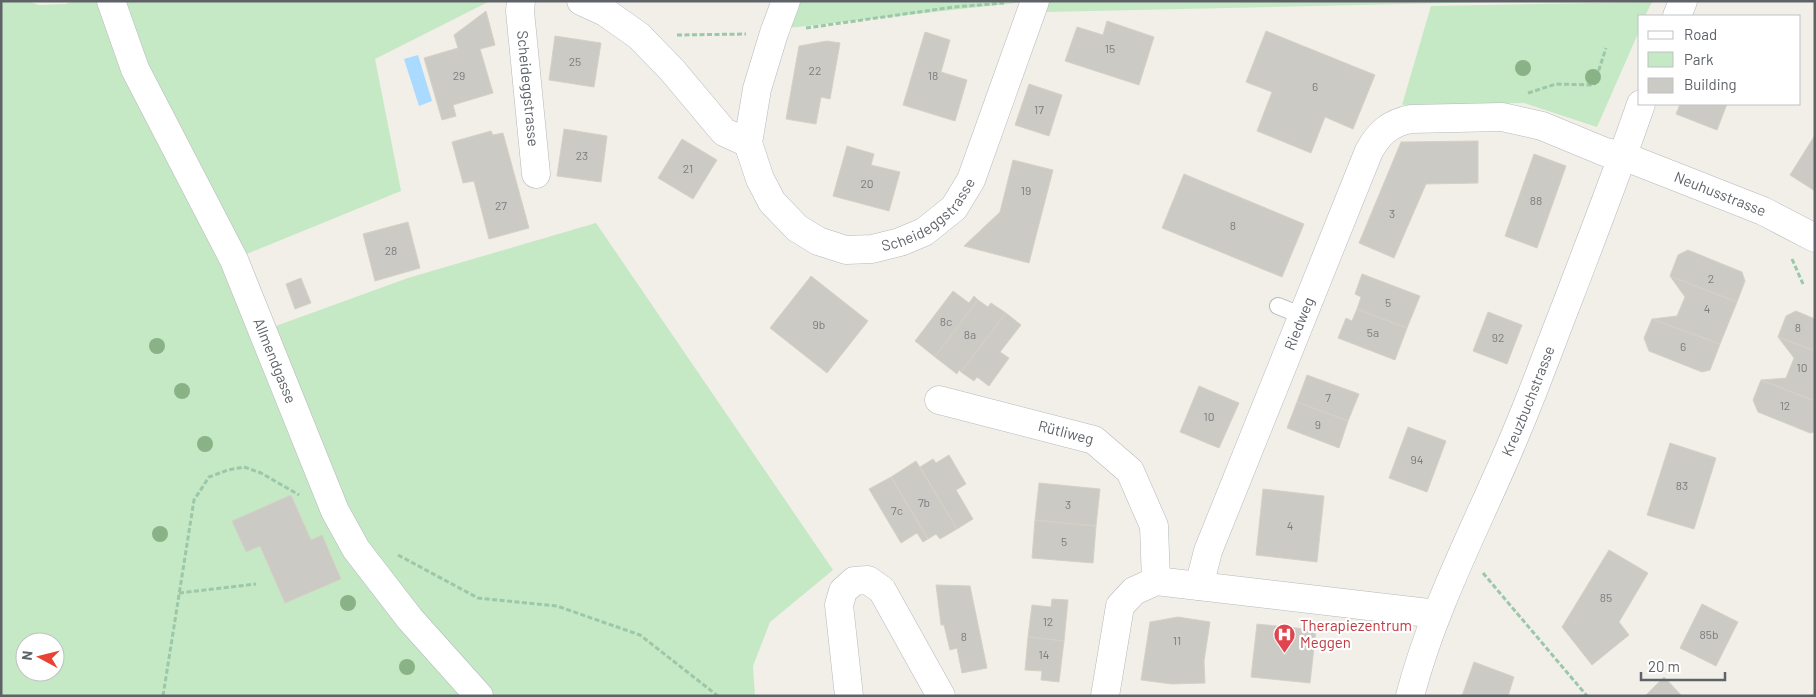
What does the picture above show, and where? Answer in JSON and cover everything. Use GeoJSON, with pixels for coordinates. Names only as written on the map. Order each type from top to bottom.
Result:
{"type":"FeatureCollection","features":[{"type":"Feature","properties":{"kind":"street","name":"Allmendgasse"},"geometry":{"type":"LineString","coordinates":[[111,1],[135,69],[234,260],[335,511],[356,549],[410,619],[479,696]]}},
{"type":"Feature","properties":{"kind":"street","name":"Scheideggstrasse"},"geometry":{"type":"LineString","coordinates":[[521,1],[520,11],[536,174]]}},
{"type":"Feature","properties":{"kind":"street"},"geometry":{"type":"LineString","coordinates":[[581,1],[605,12],[639,36],[672,70],[724,132],[748,143]]}},
{"type":"Feature","properties":{"kind":"street","name":"Scheideggstrasse"},"geometry":{"type":"LineString","coordinates":[[786,1],[757,89],[748,143],[760,179],[772,202],[797,228],[818,241],[846,250],[872,249],[900,242],[924,232],[954,208],[971,180],[1035,1]]}},
{"type":"Feature","properties":{"kind":"street"},"geometry":{"type":"LineString","coordinates":[[1677,15],[1683,1]]}},
{"type":"Feature","properties":{"kind":"street","name":"Kreuzbuchstrasse"},"geometry":{"type":"LineString","coordinates":[[1410,696],[1437,614],[1517,432],[1623,156],[1641,105]]}},
{"type":"Feature","properties":{"kind":"street","name":"Riedweg"},"geometry":{"type":"LineString","coordinates":[[1199,586],[1208,551],[1369,150],[1377,137],[1397,122],[1411,119],[1502,117],[1542,126],[1605,152],[1623,156]]}},
{"type":"Feature","properties":{"kind":"street","name":"Neuhusstrasse"},"geometry":{"type":"LineString","coordinates":[[1623,156],[1764,211],[1815,238]]}},
{"type":"Feature","properties":{"kind":"street","name":"Rütliweg"},"geometry":{"type":"LineString","coordinates":[[939,400],[1094,440],[1130,471],[1154,526],[1156,581]]}},
{"type":"Feature","properties":{"kind":"street"},"geometry":{"type":"LineString","coordinates":[[849,696],[838,605],[844,591],[854,581],[868,580],[882,590],[941,696]]}},
{"type":"Feature","properties":{"kind":"street"},"geometry":{"type":"LineString","coordinates":[[1105,696],[1120,606],[1134,591],[1156,581],[1437,614]]}},
{"type":"Feature","properties":{"kind":"lane"},"geometry":{"type":"LineString","coordinates":[[1278,306],[1303,316]]}},
{"type":"Feature","properties":{"kind":"path"},"geometry":{"type":"LineString","coordinates":[[639,36],[774,33],[954,7],[1008,3]]}},
{"type":"Feature","properties":{"kind":"path"},"geometry":{"type":"LineString","coordinates":[[1520,95],[1556,84],[1594,85],[1606,48]]}},
{"type":"Feature","properties":{"kind":"path"},"geometry":{"type":"LineString","coordinates":[[1792,257],[1793,264],[1803,284]]}},
{"type":"Feature","properties":{"kind":"path"},"geometry":{"type":"LineString","coordinates":[[163,696],[194,500],[209,477],[228,470],[244,467],[261,473],[304,498]]}},
{"type":"Feature","properties":{"kind":"path"},"geometry":{"type":"LineString","coordinates":[[396,554],[478,598],[557,606],[640,635],[718,696]]}},
{"type":"Feature","properties":{"kind":"path"},"geometry":{"type":"LineString","coordinates":[[1477,566],[1586,696]]}},
{"type":"Feature","properties":{"kind":"path"},"geometry":{"type":"LineString","coordinates":[[179,593],[256,584]]}},
{"type":"Feature","properties":{"kind":"green space"},"geometry":{"type":"Polygon","coordinates":[[[1,1],[28,1],[39,5],[66,4],[72,1],[105,1],[273,327],[408,278],[596,223],[833,570],[770,622],[753,666],[755,696],[1,696],[1,1]]]}},
{"type":"Feature","properties":{"kind":"green space"},"geometry":{"type":"Polygon","coordinates":[[[117,1],[490,1],[375,59],[401,191],[239,257],[117,1]]]}},
{"type":"Feature","properties":{"kind":"green space"},"geometry":{"type":"Polygon","coordinates":[[[791,1],[1540,1],[1045,12],[1025,2],[788,28],[791,1]]]}},
{"type":"Feature","properties":{"kind":"green space"},"geometry":{"type":"Polygon","coordinates":[[[1652,2],[1646,15],[1638,15],[1638,34],[1597,127],[1524,103],[1402,105],[1431,6],[1652,2]]]}},
{"type":"Feature","properties":{"kind":"water"},"geometry":{"type":"Polygon","coordinates":[[[418,55],[432,101],[419,106],[404,59],[418,55]]]}},
{"type":"Feature","properties":{"kind":"building"},"geometry":{"type":"Polygon","coordinates":[[[486,11],[495,45],[480,49],[493,93],[453,105],[456,116],[442,120],[424,58],[458,48],[454,35],[486,11]]]}},
{"type":"Feature","properties":{"kind":"building"},"geometry":{"type":"Polygon","coordinates":[[[1107,21],[1154,37],[1139,85],[1065,61],[1077,27],[1103,35],[1107,21]]]}},
{"type":"Feature","properties":{"kind":"building"},"geometry":{"type":"Polygon","coordinates":[[[1266,31],[1375,75],[1353,129],[1325,117],[1311,153],[1257,131],[1272,92],[1246,82],[1266,31]]]}},
{"type":"Feature","properties":{"kind":"building"},"geometry":{"type":"Polygon","coordinates":[[[925,32],[950,40],[941,72],[967,80],[955,121],[903,105],[925,32]]]}},
{"type":"Feature","properties":{"kind":"building"},"geometry":{"type":"Polygon","coordinates":[[[555,36],[601,43],[594,87],[549,80],[555,36]]]}},
{"type":"Feature","properties":{"kind":"building"},"geometry":{"type":"Polygon","coordinates":[[[827,41],[840,43],[830,99],[821,97],[816,124],[786,119],[799,46],[827,41]]]}},
{"type":"Feature","properties":{"kind":"building"},"geometry":{"type":"Polygon","coordinates":[[[1029,84],[1062,95],[1049,136],[1015,125],[1029,84]]]}},
{"type":"Feature","properties":{"kind":"building"},"geometry":{"type":"Polygon","coordinates":[[[1680,105],[1727,105],[1717,130],[1676,114],[1680,105]]]}},
{"type":"Feature","properties":{"kind":"building"},"geometry":{"type":"Polygon","coordinates":[[[564,129],[607,136],[601,182],[557,176],[564,129]]]}},
{"type":"Feature","properties":{"kind":"building"},"geometry":{"type":"Polygon","coordinates":[[[491,131],[493,135],[503,133],[529,228],[489,239],[474,181],[463,183],[452,142],[491,131]]]}},
{"type":"Feature","properties":{"kind":"building"},"geometry":{"type":"Polygon","coordinates":[[[1815,135],[1815,191],[1790,175],[1815,135]]]}},
{"type":"Feature","properties":{"kind":"building"},"geometry":{"type":"Polygon","coordinates":[[[682,139],[717,160],[693,199],[658,178],[682,139]]]}},
{"type":"Feature","properties":{"kind":"building"},"geometry":{"type":"Polygon","coordinates":[[[1478,141],[1478,183],[1426,184],[1394,258],[1359,243],[1401,142],[1478,141]]]}},
{"type":"Feature","properties":{"kind":"building"},"geometry":{"type":"Polygon","coordinates":[[[847,146],[874,154],[871,165],[900,172],[889,211],[833,196],[847,146]]]}},
{"type":"Feature","properties":{"kind":"building"},"geometry":{"type":"Polygon","coordinates":[[[1534,154],[1566,166],[1537,248],[1505,236],[1534,154]]]}},
{"type":"Feature","properties":{"kind":"building"},"geometry":{"type":"Polygon","coordinates":[[[1013,160],[1053,170],[1029,263],[964,246],[1000,212],[1013,160]]]}},
{"type":"Feature","properties":{"kind":"building"},"geometry":{"type":"Polygon","coordinates":[[[1184,174],[1304,224],[1282,277],[1162,228],[1184,174]]]}},
{"type":"Feature","properties":{"kind":"building"},"geometry":{"type":"Polygon","coordinates":[[[408,222],[420,268],[375,281],[363,234],[408,222]]]}},
{"type":"Feature","properties":{"kind":"building"},"geometry":{"type":"Polygon","coordinates":[[[1688,250],[1742,272],[1745,281],[1737,302],[1670,276],[1678,255],[1688,250]]]}},
{"type":"Feature","properties":{"kind":"building"},"geometry":{"type":"Polygon","coordinates":[[[1362,274],[1420,296],[1407,328],[1357,309],[1361,297],[1355,294],[1362,274]]]}},
{"type":"Feature","properties":{"kind":"building"},"geometry":{"type":"Polygon","coordinates":[[[811,276],[868,321],[827,373],[770,328],[811,276]]]}},
{"type":"Feature","properties":{"kind":"building"},"geometry":{"type":"Polygon","coordinates":[[[1670,276],[1737,302],[1720,344],[1652,319],[1677,316],[1685,297],[1670,276]]]}},
{"type":"Feature","properties":{"kind":"building"},"geometry":{"type":"Polygon","coordinates":[[[301,278],[311,303],[295,309],[286,284],[301,278]]]}},
{"type":"Feature","properties":{"kind":"building"},"geometry":{"type":"Polygon","coordinates":[[[953,291],[969,303],[974,296],[978,300],[935,357],[915,341],[953,291]]]}},
{"type":"Feature","properties":{"kind":"building"},"geometry":{"type":"Polygon","coordinates":[[[978,300],[988,307],[991,303],[1006,313],[961,372],[959,370],[957,374],[935,357],[978,300]]]}},
{"type":"Feature","properties":{"kind":"building"},"geometry":{"type":"Polygon","coordinates":[[[1357,309],[1407,328],[1395,360],[1338,338],[1346,318],[1352,321],[1357,309]]]}},
{"type":"Feature","properties":{"kind":"building"},"geometry":{"type":"Polygon","coordinates":[[[1796,311],[1815,319],[1815,351],[1778,337],[1786,316],[1796,311]]]}},
{"type":"Feature","properties":{"kind":"building"},"geometry":{"type":"Polygon","coordinates":[[[1488,312],[1522,325],[1507,364],[1473,351],[1488,312]]]}},
{"type":"Feature","properties":{"kind":"building"},"geometry":{"type":"Polygon","coordinates":[[[1006,313],[1021,325],[1000,352],[1009,358],[989,386],[977,377],[974,381],[961,372],[1006,313]]]}},
{"type":"Feature","properties":{"kind":"building"},"geometry":{"type":"Polygon","coordinates":[[[1652,319],[1720,344],[1710,370],[1702,372],[1649,351],[1644,338],[1652,319]]]}},
{"type":"Feature","properties":{"kind":"building"},"geometry":{"type":"Polygon","coordinates":[[[1778,337],[1815,351],[1815,401],[1761,380],[1786,378],[1794,358],[1778,337]]]}},
{"type":"Feature","properties":{"kind":"building"},"geometry":{"type":"Polygon","coordinates":[[[1307,375],[1359,394],[1348,421],[1297,402],[1307,375]]]}},
{"type":"Feature","properties":{"kind":"building"},"geometry":{"type":"Polygon","coordinates":[[[1761,380],[1815,401],[1815,432],[1810,433],[1758,412],[1753,400],[1761,380]]]}},
{"type":"Feature","properties":{"kind":"building"},"geometry":{"type":"Polygon","coordinates":[[[1199,386],[1239,403],[1219,448],[1180,432],[1199,386]]]}},
{"type":"Feature","properties":{"kind":"building"},"geometry":{"type":"Polygon","coordinates":[[[1297,402],[1348,421],[1339,448],[1287,428],[1297,402]]]}},
{"type":"Feature","properties":{"kind":"building"},"geometry":{"type":"Polygon","coordinates":[[[1408,427],[1446,441],[1427,492],[1389,478],[1408,427]]]}},
{"type":"Feature","properties":{"kind":"building"},"geometry":{"type":"Polygon","coordinates":[[[1670,443],[1716,458],[1694,529],[1647,515],[1670,443]]]}},
{"type":"Feature","properties":{"kind":"building"},"geometry":{"type":"Polygon","coordinates":[[[949,455],[966,484],[956,490],[973,519],[957,529],[920,467],[933,459],[936,463],[949,455]]]}},
{"type":"Feature","properties":{"kind":"building"},"geometry":{"type":"Polygon","coordinates":[[[916,461],[957,529],[940,539],[936,534],[928,539],[891,477],[916,461]]]}},
{"type":"Feature","properties":{"kind":"building"},"geometry":{"type":"Polygon","coordinates":[[[891,477],[928,539],[923,542],[917,533],[901,543],[869,489],[891,477]]]}},
{"type":"Feature","properties":{"kind":"building"},"geometry":{"type":"Polygon","coordinates":[[[1039,483],[1100,489],[1096,526],[1035,520],[1039,483]]]}},
{"type":"Feature","properties":{"kind":"building"},"geometry":{"type":"Polygon","coordinates":[[[1263,489],[1324,496],[1317,562],[1256,555],[1263,489]]]}},
{"type":"Feature","properties":{"kind":"building"},"geometry":{"type":"Polygon","coordinates":[[[291,495],[311,540],[322,535],[341,579],[285,603],[260,546],[246,552],[232,521],[291,495]]]}},
{"type":"Feature","properties":{"kind":"building"},"geometry":{"type":"Polygon","coordinates":[[[1035,520],[1096,526],[1093,563],[1032,558],[1035,520]]]}},
{"type":"Feature","properties":{"kind":"building"},"geometry":{"type":"Polygon","coordinates":[[[1609,550],[1648,573],[1619,622],[1629,635],[1592,665],[1562,627],[1609,550]]]}},
{"type":"Feature","properties":{"kind":"building"},"geometry":{"type":"Polygon","coordinates":[[[936,585],[970,586],[987,668],[962,673],[957,648],[950,650],[944,625],[941,625],[936,585]]]}},
{"type":"Feature","properties":{"kind":"building"},"geometry":{"type":"Polygon","coordinates":[[[1052,599],[1068,600],[1064,641],[1028,637],[1032,605],[1051,607],[1052,599]]]}},
{"type":"Feature","properties":{"kind":"building"},"geometry":{"type":"Polygon","coordinates":[[[1702,604],[1738,622],[1716,666],[1680,648],[1702,604]]]}},
{"type":"Feature","properties":{"kind":"building"},"geometry":{"type":"Polygon","coordinates":[[[1178,617],[1210,622],[1204,661],[1205,683],[1172,684],[1141,680],[1150,622],[1178,617]]]}},
{"type":"Feature","properties":{"kind":"building","name":"Therapiezentrum Meggen"},"geometry":{"type":"Polygon","coordinates":[[[1257,624],[1316,630],[1310,683],[1251,677],[1257,624]]]}},
{"type":"Feature","properties":{"kind":"building"},"geometry":{"type":"Polygon","coordinates":[[[1028,637],[1064,641],[1059,682],[1041,680],[1042,671],[1025,670],[1028,637]]]}},
{"type":"Feature","properties":{"kind":"building"},"geometry":{"type":"Polygon","coordinates":[[[1474,662],[1514,677],[1508,696],[1462,696],[1474,662]]]}},
{"type":"Feature","properties":{"kind":"building"},"geometry":{"type":"Polygon","coordinates":[[[1664,677],[1682,696],[1645,696],[1664,677]]]}},
{"type":"Feature","properties":{"kind":"place","name":"Therapiezentrum Meggen"},"geometry":{"type":"Point","coordinates":[1284,654]}}]}
